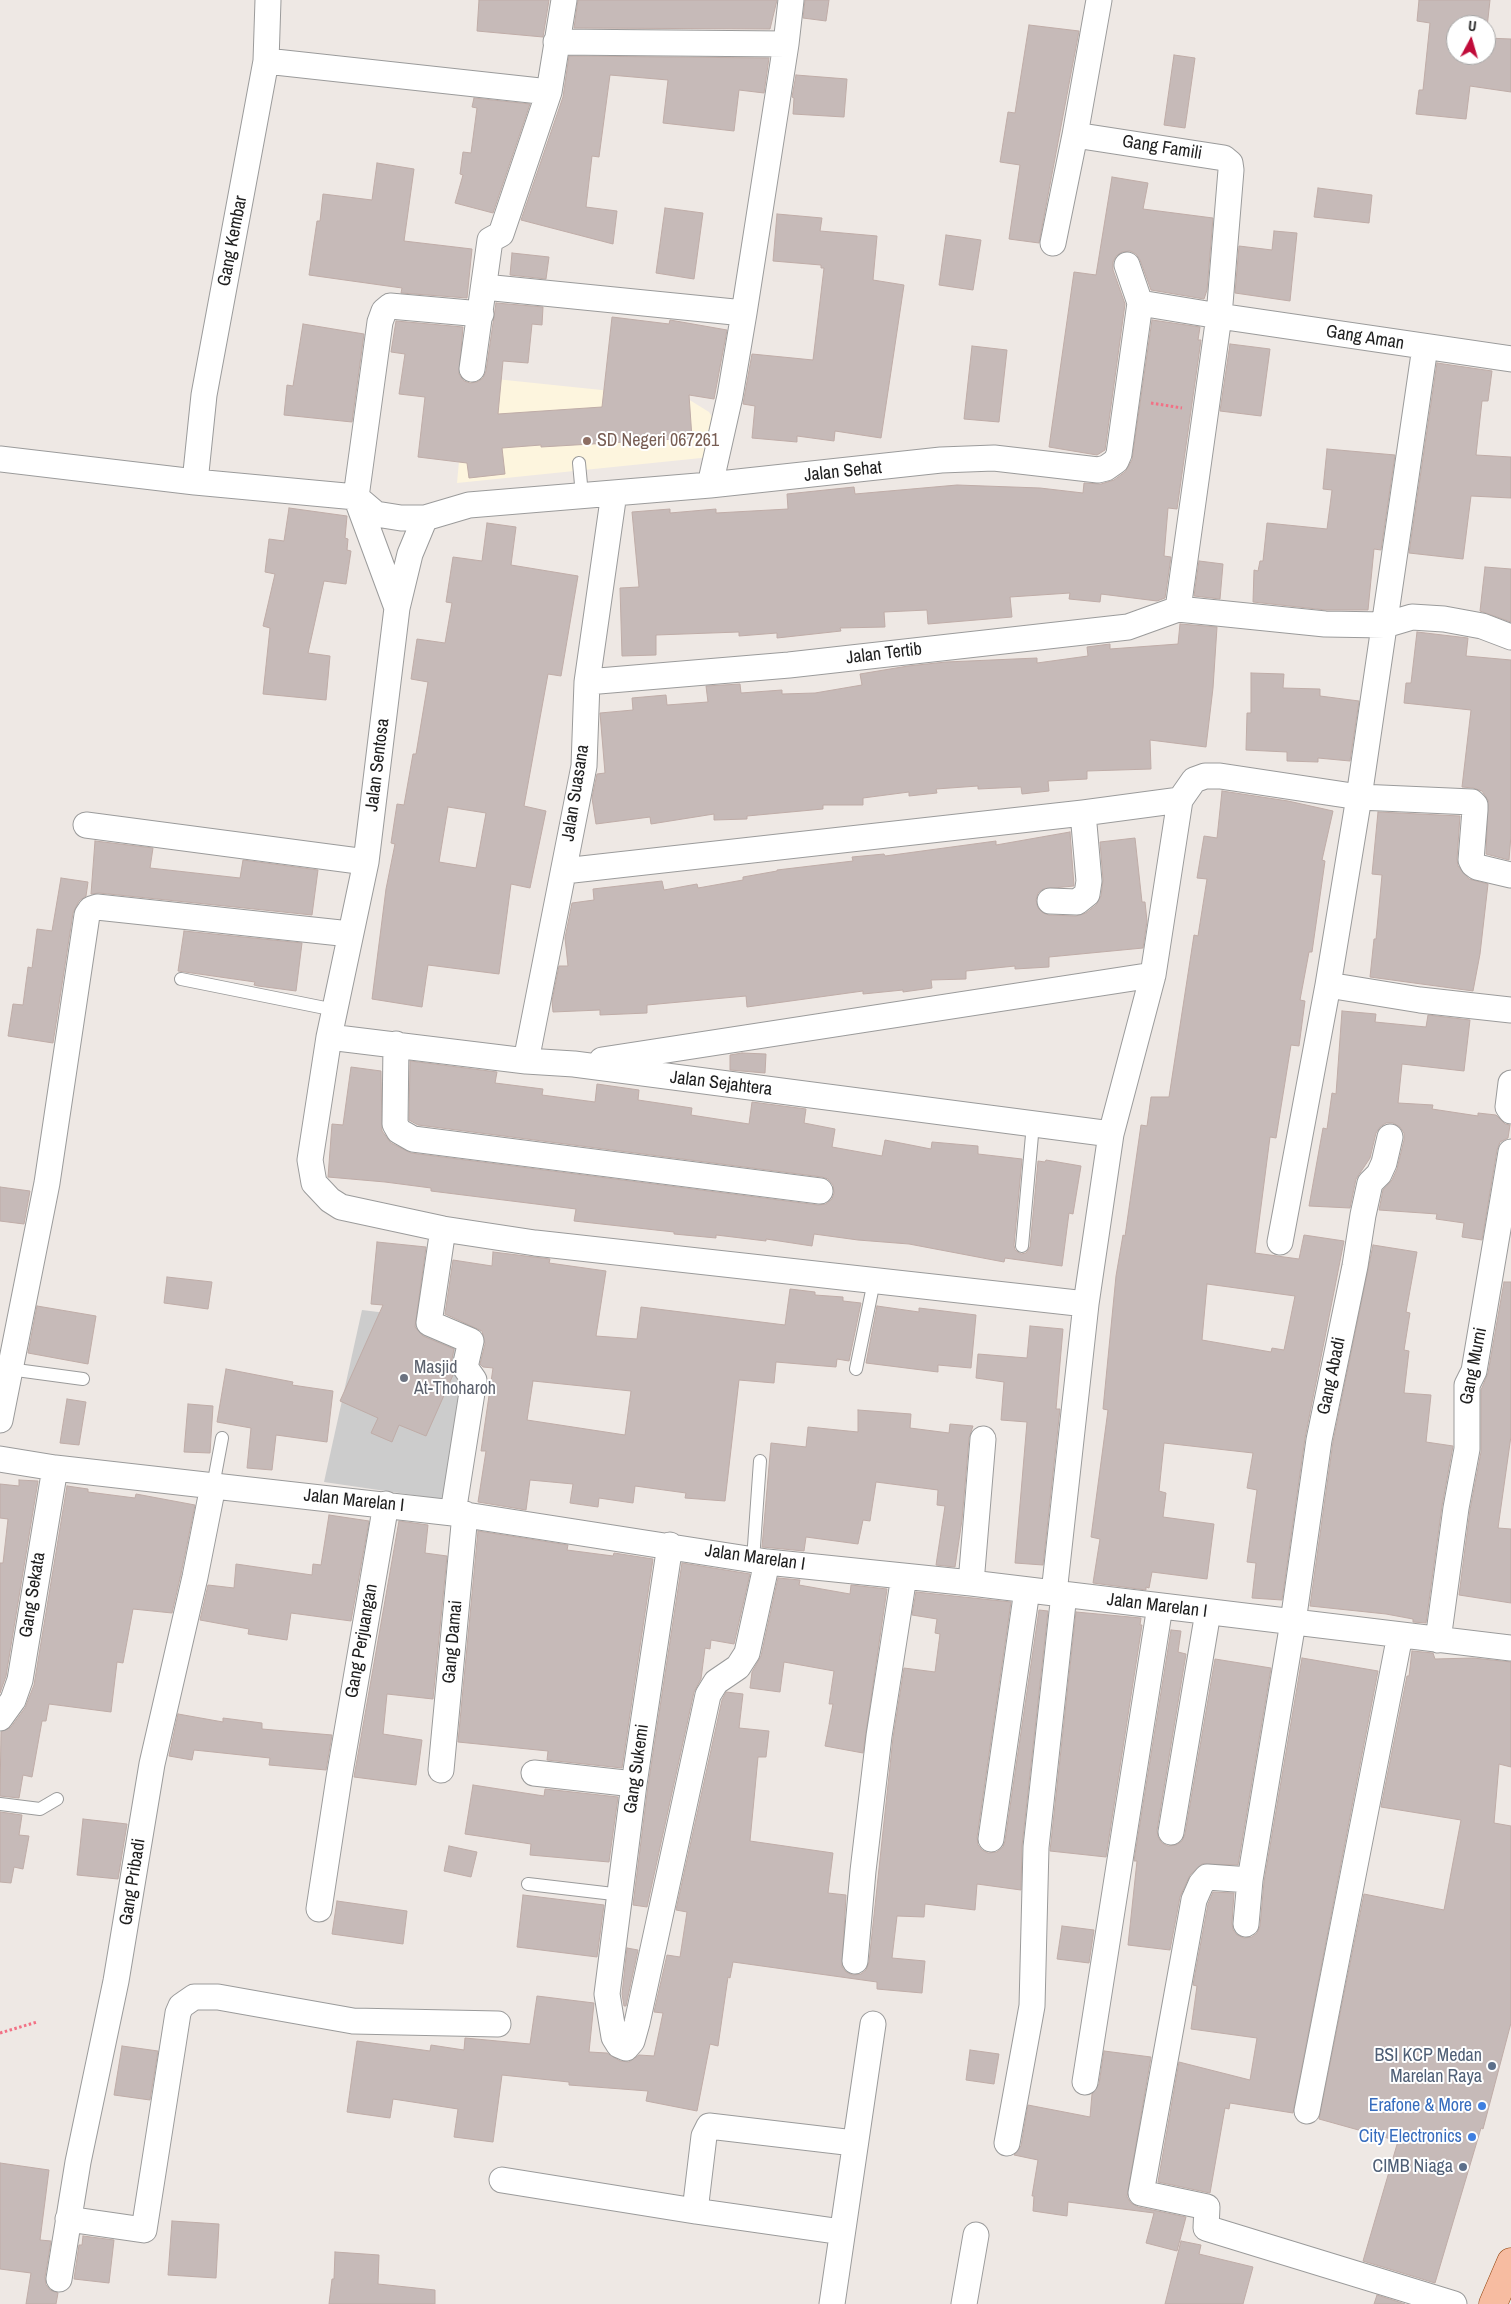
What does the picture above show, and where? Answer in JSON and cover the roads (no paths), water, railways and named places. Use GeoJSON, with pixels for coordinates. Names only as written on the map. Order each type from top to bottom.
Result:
{"type":"FeatureCollection","features":[{"type":"Feature","properties":{"kind":"main road"},"geometry":{"type":"LineString","coordinates":[[1493,2304],[1511,2262]]}},
{"type":"Feature","properties":{"kind":"street","name":"Gang Kembar"},"geometry":{"type":"LineString","coordinates":[[195,482],[204,396],[266,61],[268,0]]}},
{"type":"Feature","properties":{"kind":"street"},"geometry":{"type":"LineString","coordinates":[[472,369],[490,240],[501,234],[549,92],[564,0]]}},
{"type":"Feature","properties":{"kind":"street"},"geometry":{"type":"LineString","coordinates":[[710,485],[730,396],[744,313],[786,44],[791,0]]}},
{"type":"Feature","properties":{"kind":"street"},"geometry":{"type":"LineString","coordinates":[[1053,242],[1075,135],[1099,0]]}},
{"type":"Feature","properties":{"kind":"street"},"geometry":{"type":"LineString","coordinates":[[556,42],[786,44]]}},
{"type":"Feature","properties":{"kind":"street"},"geometry":{"type":"LineString","coordinates":[[266,61],[549,92]]}},
{"type":"Feature","properties":{"kind":"street","name":"Gang Famili"},"geometry":{"type":"LineString","coordinates":[[1075,135],[1224,158],[1230,163],[1219,316]]}},
{"type":"Feature","properties":{"kind":"street"},"geometry":{"type":"LineString","coordinates":[[1127,265],[1140,302],[1219,316],[1178,609],[1325,624],[1385,625],[1412,618],[1444,619],[1482,626],[1511,637]]}},
{"type":"Feature","properties":{"kind":"street"},"geometry":{"type":"LineString","coordinates":[[484,286],[744,313]]}},
{"type":"Feature","properties":{"kind":"street","name":"Jalan Sehat"},"geometry":{"type":"LineString","coordinates":[[356,497],[376,514],[401,518],[425,518],[468,505],[710,485],[940,460],[994,458],[1098,470],[1112,465],[1119,454],[1140,302]]}},
{"type":"Feature","properties":{"kind":"street"},"geometry":{"type":"LineString","coordinates":[[0,459],[195,482],[356,497],[384,311],[390,306],[398,306],[481,314]]}},
{"type":"Feature","properties":{"kind":"street","name":"Gang Aman"},"geometry":{"type":"LineString","coordinates":[[1219,316],[1511,358]]}},
{"type":"Feature","properties":{"kind":"street"},"geometry":{"type":"LineString","coordinates":[[1280,1242],[1328,986],[1385,625],[1425,347]]}},
{"type":"Feature","properties":{"kind":"street","name":"Jalan Suasana"},"geometry":{"type":"LineString","coordinates":[[526,1061],[584,766],[587,682],[614,493]]}},
{"type":"Feature","properties":{"kind":"street","name":"Jalan Sentosa"},"geometry":{"type":"LineString","coordinates":[[356,497],[397,608],[366,862],[329,1037],[310,1160],[314,1182],[318,1190],[341,1207],[443,1228],[535,1243],[1086,1304]]}},
{"type":"Feature","properties":{"kind":"street"},"geometry":{"type":"LineString","coordinates":[[397,608],[410,554],[425,518]]}},
{"type":"Feature","properties":{"kind":"street","name":"Jalan Tertib"},"geometry":{"type":"LineString","coordinates":[[587,682],[789,665],[1128,627],[1178,609]]}},
{"type":"Feature","properties":{"kind":"street"},"geometry":{"type":"LineString","coordinates":[[1008,2143],[1032,2006],[1036,1847],[1086,1304],[1111,1134],[1154,975],[1180,800],[1194,780],[1205,776],[1220,776],[1358,796],[1472,802],[1475,805],[1471,860],[1473,864],[1478,867],[1511,874]]}},
{"type":"Feature","properties":{"kind":"street"},"geometry":{"type":"LineString","coordinates":[[564,871],[1083,813],[1180,800]]}},
{"type":"Feature","properties":{"kind":"street"},"geometry":{"type":"LineString","coordinates":[[1050,901],[1077,902],[1087,894],[1090,880],[1083,813]]}},
{"type":"Feature","properties":{"kind":"street"},"geometry":{"type":"LineString","coordinates":[[86,825],[366,862]]}},
{"type":"Feature","properties":{"kind":"street"},"geometry":{"type":"LineString","coordinates":[[0,1420],[47,1184],[88,915],[91,909],[97,907],[350,934]]}},
{"type":"Feature","properties":{"kind":"street"},"geometry":{"type":"LineString","coordinates":[[574,1064],[1154,975]]}},
{"type":"Feature","properties":{"kind":"street"},"geometry":{"type":"LineString","coordinates":[[1328,986],[1420,1000],[1511,1010]]}},
{"type":"Feature","properties":{"kind":"street","name":"Jalan Sejahtera"},"geometry":{"type":"LineString","coordinates":[[329,1037],[526,1061],[574,1064],[1111,1134]]}},
{"type":"Feature","properties":{"kind":"street"},"geometry":{"type":"LineString","coordinates":[[396,1044],[396,1124],[398,1131],[413,1139],[820,1191]]}},
{"type":"Feature","properties":{"kind":"street"},"geometry":{"type":"LineString","coordinates":[[1511,1082],[1508,1107],[1511,1111]]}},
{"type":"Feature","properties":{"kind":"street","name":"Gang Abadi"},"geometry":{"type":"LineString","coordinates":[[1246,1924],[1250,1880],[1293,1622],[1319,1440],[1370,1183],[1379,1174],[1384,1163],[1390,1137]]}},
{"type":"Feature","properties":{"kind":"street","name":"Gang Murni"},"geometry":{"type":"LineString","coordinates":[[1438,1640],[1466,1449],[1467,1385],[1474,1370],[1511,1152]]}},
{"type":"Feature","properties":{"kind":"street","name":"Gang Damai"},"geometry":{"type":"LineString","coordinates":[[441,1770],[459,1513],[474,1380],[465,1367],[471,1341],[429,1323],[443,1228]]}},
{"type":"Feature","properties":{"kind":"street"},"geometry":{"type":"LineString","coordinates":[[971,1584],[983,1439]]}},
{"type":"Feature","properties":{"kind":"street","name":"Jalan Marelan I"},"geometry":{"type":"LineString","coordinates":[[0,1459],[55,1468],[459,1513],[760,1561],[1027,1590],[1509,1648]]}},
{"type":"Feature","properties":{"kind":"street","name":"Gang Sekata"},"geometry":{"type":"LineString","coordinates":[[0,1718],[13,1700],[20,1680],[55,1468]]}},
{"type":"Feature","properties":{"kind":"street","name":"Gang Pribadi"},"geometry":{"type":"LineString","coordinates":[[59,2279],[78,2162],[116,1981],[152,1764],[195,1577],[213,1486]]}},
{"type":"Feature","properties":{"kind":"street","name":"Gang Perjuangan"},"geometry":{"type":"LineString","coordinates":[[319,1909],[338,1778],[386,1504]]}},
{"type":"Feature","properties":{"kind":"street","name":"Gang Sukemi"},"geometry":{"type":"LineString","coordinates":[[670,1546],[634,1784],[622,1894],[607,1994],[614,2037],[619,2045],[626,2048],[632,2041],[637,2023],[708,1695],[716,1682],[738,1667],[747,1653],[760,1561]]}},
{"type":"Feature","properties":{"kind":"street"},"geometry":{"type":"LineString","coordinates":[[856,1961],[863,1871],[879,1736],[904,1576]]}},
{"type":"Feature","properties":{"kind":"street"},"geometry":{"type":"LineString","coordinates":[[991,1839],[1027,1590]]}},
{"type":"Feature","properties":{"kind":"street"},"geometry":{"type":"LineString","coordinates":[[1085,2082],[1160,1606]]}},
{"type":"Feature","properties":{"kind":"street"},"geometry":{"type":"LineString","coordinates":[[1171,1832],[1208,1612]]}},
{"type":"Feature","properties":{"kind":"street"},"geometry":{"type":"LineString","coordinates":[[1307,2111],[1400,1635]]}},
{"type":"Feature","properties":{"kind":"street"},"geometry":{"type":"LineString","coordinates":[[534,1773],[634,1784]]}},
{"type":"Feature","properties":{"kind":"street"},"geometry":{"type":"LineString","coordinates":[[1250,1880],[1207,1877],[1201,1884],[1194,1900],[1141,2193],[1207,2207],[1206,2228],[1454,2304]]}},
{"type":"Feature","properties":{"kind":"street"},"geometry":{"type":"LineString","coordinates":[[68,2220],[144,2230],[178,2013],[181,2006],[194,1997],[218,1997],[353,2022],[498,2024]]}},
{"type":"Feature","properties":{"kind":"street"},"geometry":{"type":"LineString","coordinates":[[832,2304],[854,2143],[873,2024]]}},
{"type":"Feature","properties":{"kind":"street"},"geometry":{"type":"LineString","coordinates":[[695,2211],[704,2136],[709,2126],[854,2143]]}},
{"type":"Feature","properties":{"kind":"street"},"geometry":{"type":"LineString","coordinates":[[502,2180],[842,2232]]}},
{"type":"Feature","properties":{"kind":"street"},"geometry":{"type":"LineString","coordinates":[[964,2304],[976,2234]]}},
{"type":"Feature","properties":{"kind":"lane"},"geometry":{"type":"LineString","coordinates":[[578,464],[582,495]]}},
{"type":"Feature","properties":{"kind":"lane"},"geometry":{"type":"LineString","coordinates":[[181,979],[335,1010]]}},
{"type":"Feature","properties":{"kind":"lane"},"geometry":{"type":"LineString","coordinates":[[1022,1246],[1033,1124]]}},
{"type":"Feature","properties":{"kind":"lane"},"geometry":{"type":"LineString","coordinates":[[856,1370],[874,1280]]}},
{"type":"Feature","properties":{"kind":"lane"},"geometry":{"type":"LineString","coordinates":[[9,1369],[83,1380]]}},
{"type":"Feature","properties":{"kind":"lane"},"geometry":{"type":"LineString","coordinates":[[213,1486],[222,1438]]}},
{"type":"Feature","properties":{"kind":"lane"},"geometry":{"type":"LineString","coordinates":[[760,1461],[760,1561]]}},
{"type":"Feature","properties":{"kind":"lane"},"geometry":{"type":"LineString","coordinates":[[0,1804],[40,1809],[57,1799]]}},
{"type":"Feature","properties":{"kind":"lane"},"geometry":{"type":"LineString","coordinates":[[528,1884],[622,1894]]}},
{"type":"Feature","properties":{"kind":"place","name":"SD Negeri 067261"},"geometry":{"type":"Point","coordinates":[587,441]}},
{"type":"Feature","properties":{"kind":"place","name":"Masjid At-Thoharoh"},"geometry":{"type":"Point","coordinates":[404,1378]}},
{"type":"Feature","properties":{"kind":"place","name":"BSI KCP Medan Marelan Raya"},"geometry":{"type":"Point","coordinates":[1492,2066]}},
{"type":"Feature","properties":{"kind":"place","name":"Erafone & More"},"geometry":{"type":"Point","coordinates":[1482,2106]}},
{"type":"Feature","properties":{"kind":"place","name":"City Electronics"},"geometry":{"type":"Point","coordinates":[1472,2137]}},
{"type":"Feature","properties":{"kind":"place","name":"CIMB Niaga"},"geometry":{"type":"Point","coordinates":[1463,2167]}}]}
